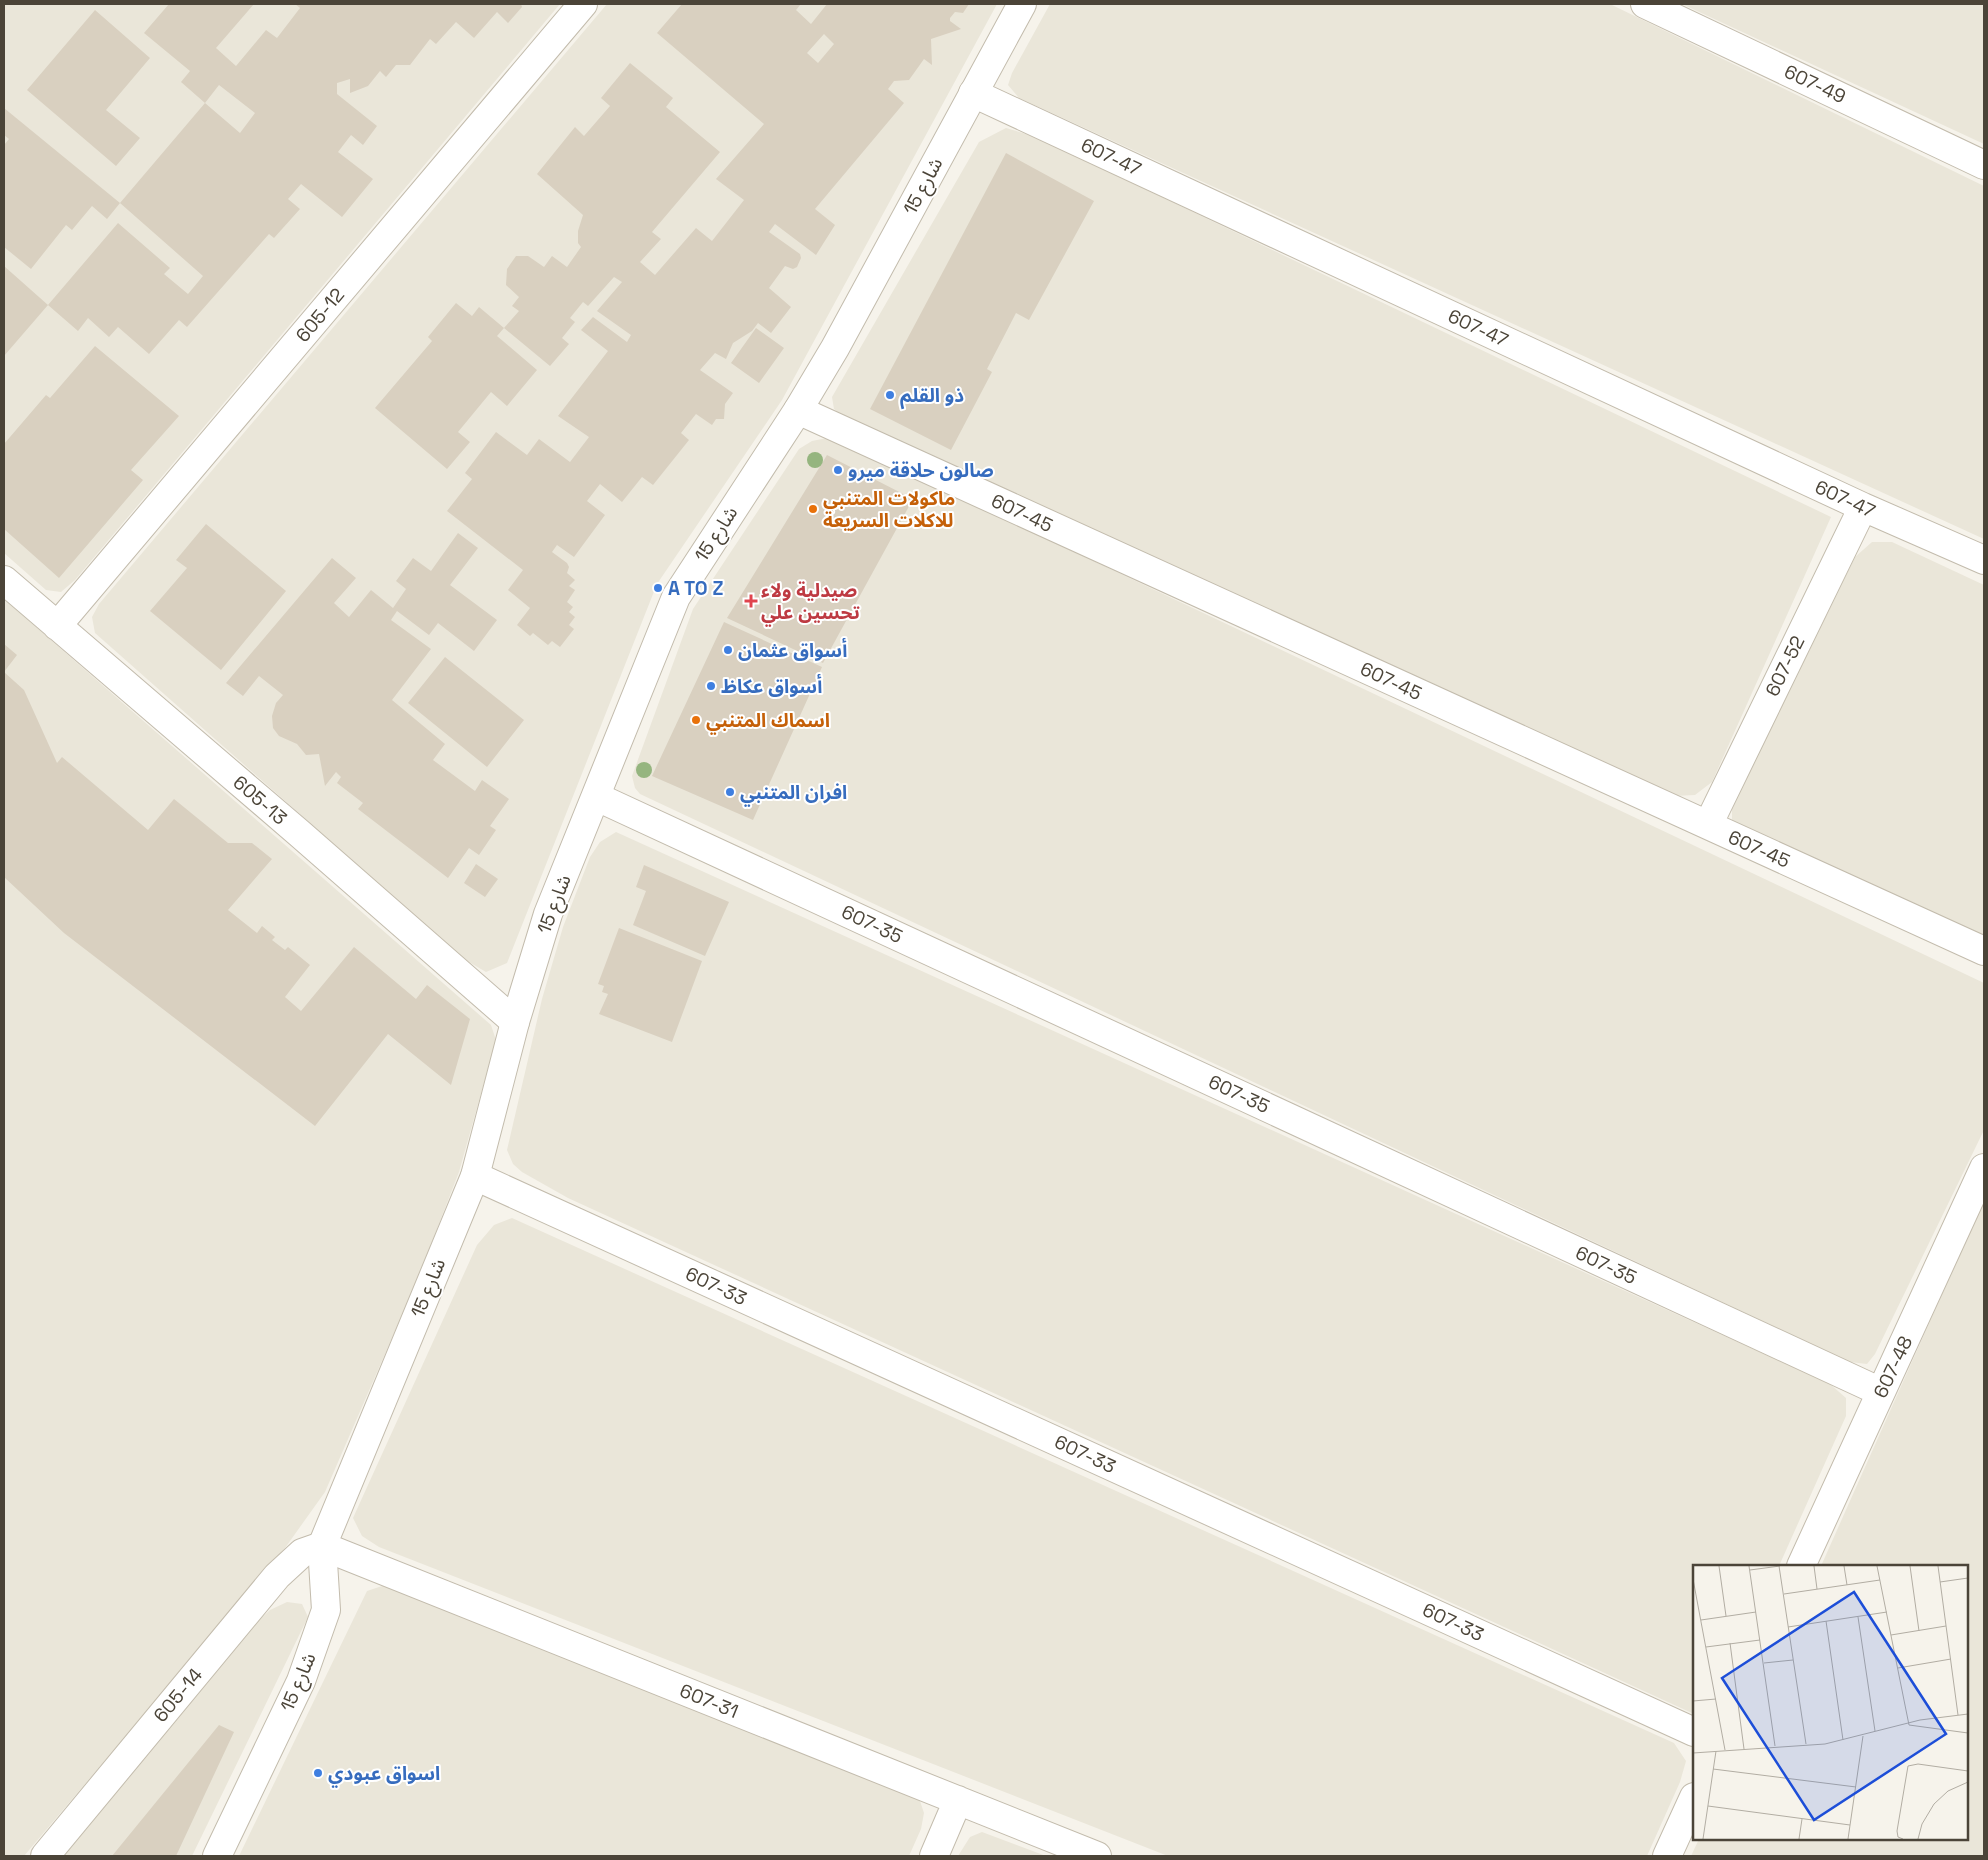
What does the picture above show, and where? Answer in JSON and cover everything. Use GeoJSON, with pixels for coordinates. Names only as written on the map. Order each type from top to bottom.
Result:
{"type":"FeatureCollection","features":[{"type":"Feature","properties":{"kind":"street","name":"605-12"},"geometry":{"type":"LineString","coordinates":[[57,626],[583,4]]}},
{"type":"Feature","properties":{"kind":"street","name":"شارع 15"},"geometry":{"type":"LineString","coordinates":[[217,1856],[301,1681],[326,1610],[322,1546],[475,1176],[514,1022],[548,914],[676,597],[798,410],[864,296],[1022,4]]}},
{"type":"Feature","properties":{"kind":"street","name":"607-49"},"geometry":{"type":"LineString","coordinates":[[1645,4],[1984,165]]}},
{"type":"Feature","properties":{"kind":"street","name":"607-47"},"geometry":{"type":"LineString","coordinates":[[974,93],[1863,507],[1984,560]]}},
{"type":"Feature","properties":{"kind":"street","name":"607-45"},"geometry":{"type":"LineString","coordinates":[[798,410],[1984,951]]}},
{"type":"Feature","properties":{"kind":"street","name":"607-52"},"geometry":{"type":"LineString","coordinates":[[1708,825],[1863,507]]}},
{"type":"Feature","properties":{"kind":"street","name":"605-13"},"geometry":{"type":"LineString","coordinates":[[4,580],[299,833],[514,1022]]}},
{"type":"Feature","properties":{"kind":"street","name":"607-35"},"geometry":{"type":"LineString","coordinates":[[597,796],[1881,1392]]}},
{"type":"Feature","properties":{"kind":"street","name":"607-48"},"geometry":{"type":"LineString","coordinates":[[1801,1565],[1984,1168]]}},
{"type":"Feature","properties":{"kind":"street","name":"607-33"},"geometry":{"type":"LineString","coordinates":[[475,1176],[1693,1732]]}},
{"type":"Feature","properties":{"kind":"street","name":"607-31"},"geometry":{"type":"LineString","coordinates":[[322,1546],[1097,1856]]}},
{"type":"Feature","properties":{"kind":"street","name":"605-14"},"geometry":{"type":"LineString","coordinates":[[45,1856],[277,1576],[302,1553],[322,1546]]}},
{"type":"Feature","properties":{"kind":"street"},"geometry":{"type":"LineString","coordinates":[[1667,1856],[1693,1799]]}},
{"type":"Feature","properties":{"kind":"street"},"geometry":{"type":"LineString","coordinates":[[934,1856],[958,1800]]}},
{"type":"Feature","properties":{"kind":"shaded area"},"geometry":{"type":"Polygon","coordinates":[[[4,4],[560,4],[75,580],[61,592],[46,590],[4,553],[4,4]]]}},
{"type":"Feature","properties":{"kind":"shaded area"},"geometry":{"type":"Polygon","coordinates":[[[607,4],[997,4],[782,400],[657,584],[507,963],[486,972],[464,959],[95,633],[92,617],[99,604],[607,4]]]}},
{"type":"Feature","properties":{"kind":"shaded area"},"geometry":{"type":"Polygon","coordinates":[[[1050,4],[1610,4],[1984,186],[1984,539],[1019,98],[1008,85],[1012,73],[1050,4]]]}},
{"type":"Feature","properties":{"kind":"shaded area"},"geometry":{"type":"Polygon","coordinates":[[[1682,4],[1984,4],[1984,144],[1682,4]]]}},
{"type":"Feature","properties":{"kind":"shaded area"},"geometry":{"type":"Polygon","coordinates":[[[1006,128],[1036,137],[1831,517],[1712,782],[1695,795],[1674,796],[845,419],[834,409],[832,397],[979,142],[1006,128]]]}},
{"type":"Feature","properties":{"kind":"shaded area"},"geometry":{"type":"Polygon","coordinates":[[[832,437],[1984,983],[1984,1130],[1875,1354],[1867,1364],[1850,1362],[640,794],[635,788],[632,776],[693,609],[799,449],[812,441],[832,437]]]}},
{"type":"Feature","properties":{"kind":"shaded area"},"geometry":{"type":"Polygon","coordinates":[[[1872,542],[1892,542],[1984,585],[1984,943],[1732,823],[1732,808],[1855,557],[1872,542]]]}},
{"type":"Feature","properties":{"kind":"shaded area"},"geometry":{"type":"Polygon","coordinates":[[[4,599],[491,1025],[496,1040],[459,1172],[418,1278],[325,1492],[285,1548],[24,1856],[4,1856],[4,599]]]}},
{"type":"Feature","properties":{"kind":"shaded area"},"geometry":{"type":"Polygon","coordinates":[[[616,832],[1830,1384],[1846,1398],[1846,1416],[1779,1565],[1693,1565],[1693,1714],[568,1198],[522,1172],[513,1164],[507,1150],[542,999],[563,927],[590,857],[600,842],[616,832]]]}},
{"type":"Feature","properties":{"kind":"shaded area"},"geometry":{"type":"Polygon","coordinates":[[[1984,1200],[1984,1856],[1691,1856],[1699,1840],[1968,1840],[1968,1565],[1821,1565],[1984,1200]]]}},
{"type":"Feature","properties":{"kind":"shaded area"},"geometry":{"type":"Polygon","coordinates":[[[512,1218],[1674,1743],[1686,1761],[1680,1782],[1647,1856],[1168,1856],[379,1547],[362,1536],[353,1518],[477,1245],[494,1225],[512,1218]]]}},
{"type":"Feature","properties":{"kind":"shaded area"},"geometry":{"type":"Polygon","coordinates":[[[385,1585],[917,1792],[924,1813],[921,1829],[909,1856],[239,1856],[367,1591],[385,1585]]]}},
{"type":"Feature","properties":{"kind":"shaded area"},"geometry":{"type":"Polygon","coordinates":[[[287,1602],[302,1604],[308,1617],[192,1856],[63,1856],[256,1623],[270,1610],[287,1602]]]}},
{"type":"Feature","properties":{"kind":"shaded area"},"geometry":{"type":"Polygon","coordinates":[[[982,1832],[1046,1856],[958,1856],[970,1837],[982,1832]]]}},
{"type":"Feature","properties":{"kind":"building"},"geometry":{"type":"Polygon","coordinates":[[[169,4],[254,4],[216,48],[236,66],[266,30],[277,38],[300,8],[295,4],[521,4],[522,7],[508,23],[497,12],[474,38],[456,22],[436,44],[430,39],[410,65],[396,65],[386,77],[380,71],[368,86],[350,93],[350,79],[337,83],[337,94],[377,126],[363,145],[351,135],[338,152],[373,179],[342,217],[301,184],[288,199],[300,209],[274,238],[269,234],[187,327],[179,320],[149,354],[118,327],[109,337],[88,318],[78,331],[48,305],[118,223],[170,268],[164,274],[188,294],[203,276],[120,203],[205,103],[181,82],[190,71],[144,33],[169,4]],[[219,85],[205,103],[240,133],[255,113],[219,85]]]}},
{"type":"Feature","properties":{"kind":"building"},"geometry":{"type":"Polygon","coordinates":[[[682,4],[801,4],[796,10],[811,24],[827,4],[969,4],[963,13],[955,12],[950,18],[950,21],[961,29],[931,39],[932,65],[924,59],[909,80],[894,81],[888,89],[904,103],[815,209],[835,225],[816,255],[775,224],[769,232],[800,254],[801,258],[797,267],[793,269],[785,266],[769,288],[791,307],[771,333],[758,323],[752,331],[733,343],[726,359],[715,353],[700,370],[733,393],[725,404],[724,419],[716,419],[712,425],[696,414],[681,433],[689,440],[653,485],[642,477],[622,502],[600,484],[587,501],[605,515],[574,557],[557,545],[552,552],[567,563],[569,567],[567,573],[575,580],[569,586],[575,590],[567,602],[573,607],[569,612],[575,617],[569,625],[574,629],[560,647],[552,641],[548,645],[533,633],[530,636],[517,625],[530,608],[508,590],[523,570],[447,511],[472,479],[465,473],[496,432],[527,455],[539,439],[570,462],[589,437],[558,416],[608,351],[581,330],[593,317],[627,342],[631,335],[597,311],[622,282],[614,277],[588,306],[583,302],[570,318],[575,322],[562,338],[569,344],[550,366],[504,328],[519,311],[512,306],[519,297],[506,285],[507,269],[516,256],[528,256],[544,267],[552,256],[567,267],[581,247],[578,243],[578,231],[583,215],[537,174],[575,127],[584,136],[610,106],[601,98],[630,63],[673,98],[666,107],[720,152],[652,232],[661,239],[640,262],[655,275],[696,228],[712,241],[744,200],[716,179],[764,124],[657,33],[682,4]],[[824,34],[807,53],[818,63],[834,44],[824,34]]]}},
{"type":"Feature","properties":{"kind":"building"},"geometry":{"type":"Polygon","coordinates":[[[95,10],[150,58],[106,110],[140,138],[116,166],[27,90],[95,10]]]}},
{"type":"Feature","properties":{"kind":"building"},"geometry":{"type":"Polygon","coordinates":[[[4,108],[120,203],[107,219],[92,206],[72,230],[66,225],[31,269],[4,247],[4,145],[9,139],[4,135],[4,108]]]}},
{"type":"Feature","properties":{"kind":"building"},"geometry":{"type":"Polygon","coordinates":[[[1006,153],[1094,201],[1029,320],[1016,313],[987,369],[992,372],[951,450],[870,409],[1006,153]]]}},
{"type":"Feature","properties":{"kind":"building"},"geometry":{"type":"Polygon","coordinates":[[[4,266],[48,305],[4,356],[4,266]]]}},
{"type":"Feature","properties":{"kind":"building"},"geometry":{"type":"Polygon","coordinates":[[[456,303],[472,316],[479,307],[504,328],[497,336],[537,370],[507,406],[491,392],[458,432],[470,442],[447,469],[375,408],[432,341],[428,337],[456,303]]]}},
{"type":"Feature","properties":{"kind":"building"},"geometry":{"type":"Polygon","coordinates":[[[756,328],[784,348],[759,383],[731,363],[756,328]]]}},
{"type":"Feature","properties":{"kind":"building"},"geometry":{"type":"Polygon","coordinates":[[[95,346],[179,416],[131,470],[143,480],[59,578],[4,529],[4,444],[46,395],[50,398],[95,346]]]}},
{"type":"Feature","properties":{"kind":"building"},"geometry":{"type":"Polygon","coordinates":[[[827,455],[913,499],[823,663],[727,618],[827,455]]]}},
{"type":"Feature","properties":{"kind":"building"},"geometry":{"type":"Polygon","coordinates":[[[206,524],[286,591],[221,670],[150,611],[187,568],[176,560],[206,524]]]}},
{"type":"Feature","properties":{"kind":"building"},"geometry":{"type":"Polygon","coordinates":[[[458,533],[478,548],[450,585],[497,620],[474,651],[438,623],[429,635],[397,611],[391,620],[431,649],[392,700],[445,744],[433,760],[475,791],[482,780],[509,799],[490,826],[496,830],[479,855],[469,848],[448,878],[358,809],[363,803],[337,783],[341,777],[336,772],[325,786],[319,754],[306,755],[297,744],[279,736],[273,728],[272,716],[276,703],[283,695],[259,676],[243,696],[226,683],[332,558],[356,578],[334,603],[349,617],[371,590],[393,608],[406,589],[396,581],[413,558],[431,571],[458,533]]]}},
{"type":"Feature","properties":{"kind":"building"},"geometry":{"type":"Polygon","coordinates":[[[724,622],[822,667],[753,820],[652,776],[724,622]]]}},
{"type":"Feature","properties":{"kind":"building"},"geometry":{"type":"Polygon","coordinates":[[[4,644],[17,655],[4,672],[4,644]]]}},
{"type":"Feature","properties":{"kind":"building"},"geometry":{"type":"Polygon","coordinates":[[[445,657],[524,720],[487,767],[408,703],[445,657]]]}},
{"type":"Feature","properties":{"kind":"building"},"geometry":{"type":"Polygon","coordinates":[[[4,672],[24,690],[57,763],[62,757],[148,830],[174,799],[228,843],[252,843],[272,859],[228,910],[257,933],[262,926],[275,937],[272,940],[285,950],[288,947],[310,965],[285,997],[301,1011],[354,947],[416,999],[427,985],[470,1019],[451,1085],[388,1034],[315,1126],[64,933],[4,877],[4,672]]]}},
{"type":"Feature","properties":{"kind":"building"},"geometry":{"type":"Polygon","coordinates":[[[476,864],[498,879],[485,897],[464,883],[476,864]]]}},
{"type":"Feature","properties":{"kind":"building"},"geometry":{"type":"Polygon","coordinates":[[[644,865],[729,902],[705,956],[633,925],[646,891],[636,887],[644,865]]]}},
{"type":"Feature","properties":{"kind":"building"},"geometry":{"type":"Polygon","coordinates":[[[619,928],[702,961],[672,1042],[599,1014],[608,994],[602,992],[604,986],[598,984],[619,928]]]}},
{"type":"Feature","properties":{"kind":"building"},"geometry":{"type":"Polygon","coordinates":[[[219,1725],[234,1732],[176,1856],[112,1856],[219,1725]]]}},
{"type":"Feature","properties":{"kind":"place","name":"ذو القلم"},"geometry":{"type":"Point","coordinates":[890,395]}},
{"type":"Feature","properties":{"kind":"place","name":"صالون حلاقة ميرو"},"geometry":{"type":"Point","coordinates":[838,470]}},
{"type":"Feature","properties":{"kind":"place","name":"ماكولات المتنبي للاكلات السريعة"},"geometry":{"type":"Point","coordinates":[813,509]}},
{"type":"Feature","properties":{"kind":"place","name":"A TO Z"},"geometry":{"type":"Point","coordinates":[658,588]}},
{"type":"Feature","properties":{"kind":"place","name":"صيدلية ولاء تحسين علي"},"geometry":{"type":"Point","coordinates":[751,601]}},
{"type":"Feature","properties":{"kind":"place","name":"أسواق عثمان"},"geometry":{"type":"Point","coordinates":[728,650]}},
{"type":"Feature","properties":{"kind":"place","name":"أسواق عكاظ"},"geometry":{"type":"Point","coordinates":[711,686]}},
{"type":"Feature","properties":{"kind":"place","name":"اسماك المتنبي"},"geometry":{"type":"Point","coordinates":[696,720]}},
{"type":"Feature","properties":{"kind":"place","name":"افران المتنبي"},"geometry":{"type":"Point","coordinates":[730,792]}},
{"type":"Feature","properties":{"kind":"place","name":"اسواق عبودي"},"geometry":{"type":"Point","coordinates":[318,1773]}}]}
